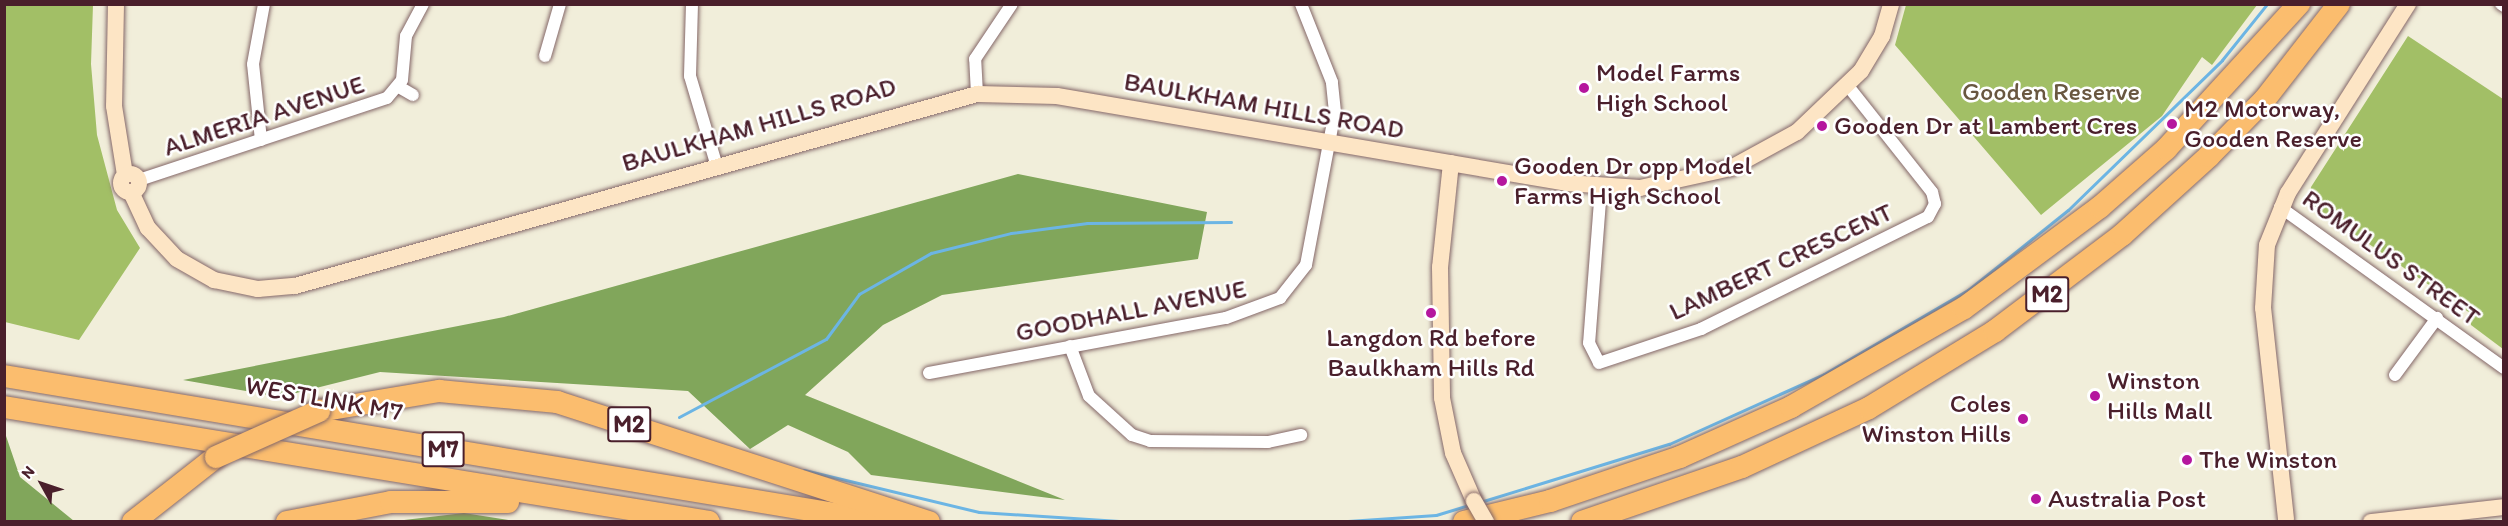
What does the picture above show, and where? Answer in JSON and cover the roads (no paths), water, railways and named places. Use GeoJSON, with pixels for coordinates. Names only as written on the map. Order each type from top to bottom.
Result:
{"type":"FeatureCollection","features":[{"type":"Feature","properties":{"kind":"highway","name":"M2"},"geometry":{"type":"LineString","coordinates":[[1464,522],[1569,495],[1680,457],[1791,407],[1934,327],[2025,266],[2166,149],[2299,4]]}},
{"type":"Feature","properties":{"kind":"highway","name":"M2"},"geometry":{"type":"LineString","coordinates":[[1582,522],[1742,467],[1826,428],[1933,373],[1995,331],[2122,235],[2209,156],[2265,99],[2339,4]]}},
{"type":"Feature","properties":{"kind":"highway","name":"WESTLINK M7"},"geometry":{"type":"LineString","coordinates":[[4,376],[882,522]]}},
{"type":"Feature","properties":{"kind":"highway","name":"M2"},"geometry":{"type":"LineString","coordinates":[[133,522],[216,457],[319,411],[439,391],[557,402],[929,522]]}},
{"type":"Feature","properties":{"kind":"highway","name":"M7"},"geometry":{"type":"LineString","coordinates":[[4,407],[584,501]]}},
{"type":"Feature","properties":{"kind":"highway"},"geometry":{"type":"LineString","coordinates":[[287,522],[391,502],[493,500],[547,506],[584,501],[709,522]]}},
{"type":"Feature","properties":{"kind":"street","name":"BAULKHAM HILLS ROAD"},"geometry":{"type":"LineString","coordinates":[[116,4],[114,106],[132,182],[148,228],[177,259],[227,284],[274,289],[716,163],[977,94],[1057,96],[1601,188],[1669,184],[1731,168],[1797,132],[1848,86],[1876,48],[1891,4]]}},
{"type":"Feature","properties":{"kind":"street"},"geometry":{"type":"LineString","coordinates":[[261,140],[253,64],[264,4]]}},
{"type":"Feature","properties":{"kind":"street","name":"ALMERIA AVENUE"},"geometry":{"type":"LineString","coordinates":[[132,182],[381,102],[399,87],[406,36],[423,4]]}},
{"type":"Feature","properties":{"kind":"street"},"geometry":{"type":"LineString","coordinates":[[545,56],[560,4]]}},
{"type":"Feature","properties":{"kind":"street"},"geometry":{"type":"LineString","coordinates":[[692,4],[690,76],[716,163]]}},
{"type":"Feature","properties":{"kind":"street"},"geometry":{"type":"LineString","coordinates":[[977,94],[975,59],[1012,4]]}},
{"type":"Feature","properties":{"kind":"street","name":"GOODHALL AVENUE"},"geometry":{"type":"LineString","coordinates":[[930,373],[1243,315],[1280,298],[1306,265],[1331,142],[1332,82],[1300,4]]}},
{"type":"Feature","properties":{"kind":"street"},"geometry":{"type":"LineString","coordinates":[[2288,521],[2263,308],[2265,259],[2280,207],[2408,4]]}},
{"type":"Feature","properties":{"kind":"street","name":"LAMBERT CRESCENT"},"geometry":{"type":"LineString","coordinates":[[1601,188],[1589,343],[1599,363],[1701,329],[1928,217],[1935,204],[1932,192],[1848,86]]}},
{"type":"Feature","properties":{"kind":"street","name":"ALMERIA AVENUE"},"geometry":{"type":"LineString","coordinates":[[399,87],[413,95]]}},
{"type":"Feature","properties":{"kind":"street"},"geometry":{"type":"LineString","coordinates":[[1450,163],[1439,298],[1442,398],[1453,453],[1486,522]]}},
{"type":"Feature","properties":{"kind":"street","name":"ROMULUS STREET"},"geometry":{"type":"LineString","coordinates":[[2280,207],[2504,368]]}},
{"type":"Feature","properties":{"kind":"street"},"geometry":{"type":"LineString","coordinates":[[2394,375],[2437,318]]}},
{"type":"Feature","properties":{"kind":"street"},"geometry":{"type":"LineString","coordinates":[[1070,346],[1089,396],[1132,435],[1150,441],[1268,442],[1301,435]]}},
{"type":"Feature","properties":{"kind":"street"},"geometry":{"type":"LineString","coordinates":[[2371,522],[2452,517],[2504,507]]}},
{"type":"Feature","properties":{"kind":"waterway"},"geometry":{"type":"LineString","coordinates":[[1480,502],[1669,444],[1824,374],[1968,290],[2068,210],[2222,60],[2267,4]]}},
{"type":"Feature","properties":{"kind":"waterway"},"geometry":{"type":"LineString","coordinates":[[679,417],[826,339],[859,294],[931,253],[1011,233],[1087,223],[1231,222]]}},
{"type":"Feature","properties":{"kind":"waterway"},"geometry":{"type":"LineString","coordinates":[[804,470],[979,512],[1135,522]]}},
{"type":"Feature","properties":{"kind":"waterway"},"geometry":{"type":"LineString","coordinates":[[1333,522],[1436,515],[1471,504]]}},
{"type":"Feature","properties":{"kind":"place","name":"Model Farms High School"},"geometry":{"type":"Point","coordinates":[1584,88]}},
{"type":"Feature","properties":{"kind":"place","name":"M2 Motorway, Gooden Reserve"},"geometry":{"type":"Point","coordinates":[2172,124]}},
{"type":"Feature","properties":{"kind":"place","name":"Gooden Dr at Lambert Cres"},"geometry":{"type":"Point","coordinates":[1822,126]}},
{"type":"Feature","properties":{"kind":"place","name":"Gooden Dr opp Model Farms High School"},"geometry":{"type":"Point","coordinates":[1502,181]}},
{"type":"Feature","properties":{"kind":"place","name":"Langdon Rd before Baulkham Hills Rd"},"geometry":{"type":"Point","coordinates":[1431,313]}},
{"type":"Feature","properties":{"kind":"place","name":"Winston Hills Mall"},"geometry":{"type":"Point","coordinates":[2095,396]}},
{"type":"Feature","properties":{"kind":"place","name":"Coles Winston Hills"},"geometry":{"type":"Point","coordinates":[2023,419]}},
{"type":"Feature","properties":{"kind":"place","name":"The Winston"},"geometry":{"type":"Point","coordinates":[2187,460]}},
{"type":"Feature","properties":{"kind":"place","name":"Australia Post"},"geometry":{"type":"Point","coordinates":[2036,499]}},
{"type":"Feature","properties":{"kind":"park label","name":"Gooden Reserve"},"geometry":{"type":"Point","coordinates":[2051,92]}}]}
